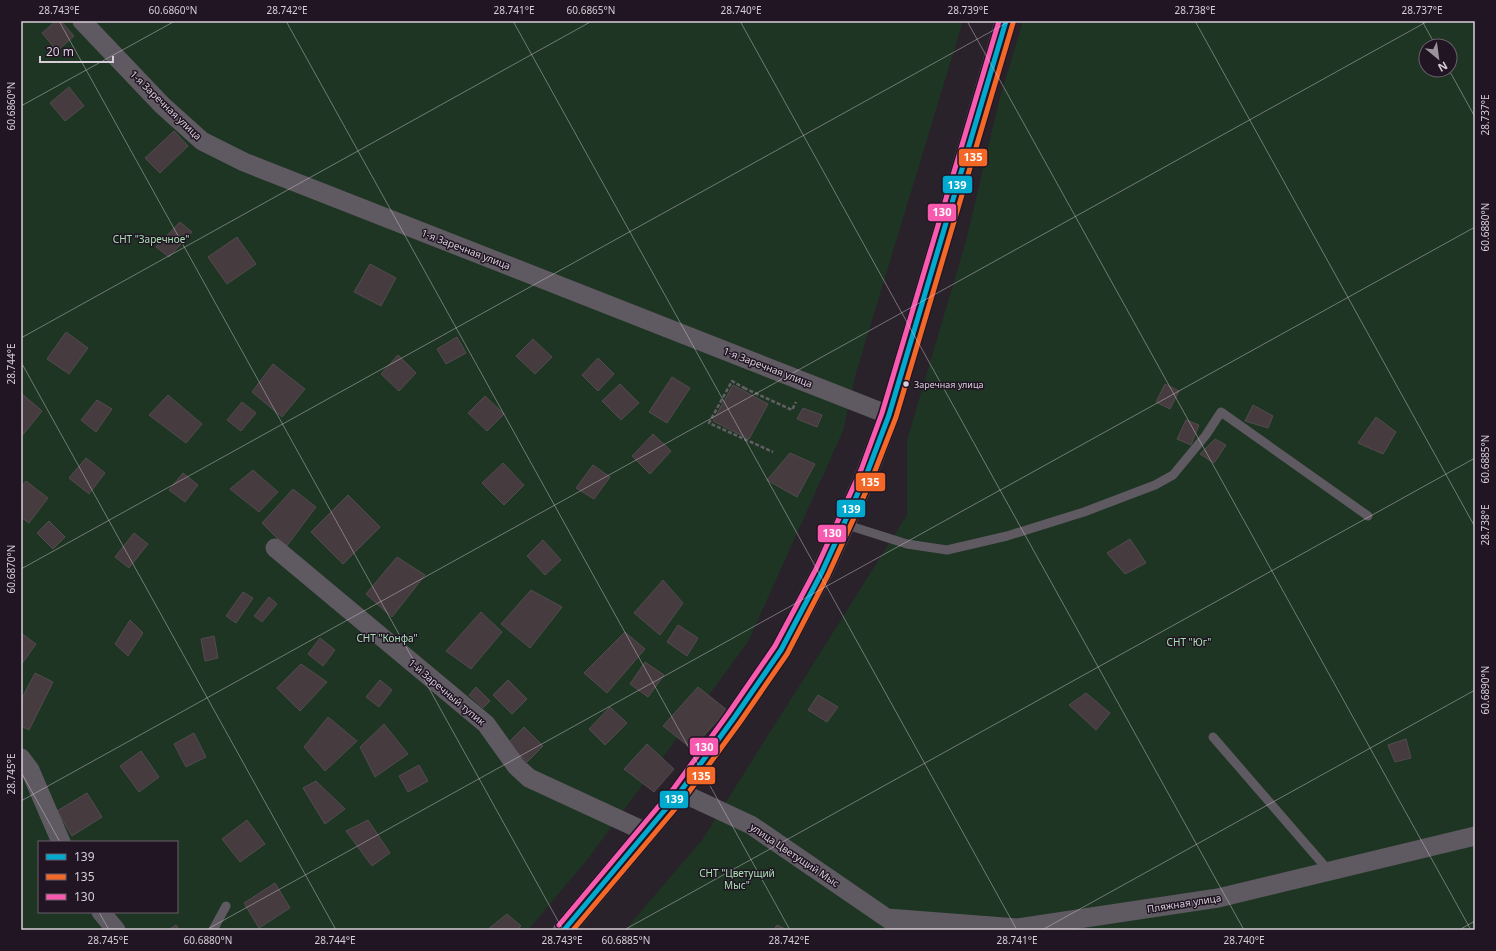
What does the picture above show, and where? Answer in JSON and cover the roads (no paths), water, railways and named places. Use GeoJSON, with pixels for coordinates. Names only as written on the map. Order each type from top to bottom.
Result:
{"type":"FeatureCollection","features":[{"type":"Feature","properties":{"kind":"main road"},"geometry":{"type":"LineString","coordinates":[[564,930],[680,792],[734,718],[780,650],[822,572],[867,473],[889,414],[1006,21]]}},
{"type":"Feature","properties":{"kind":"street","name":"1-я Заречная улица"},"geometry":{"type":"LineString","coordinates":[[82,21],[162,105],[202,141],[244,162],[889,414]]}},
{"type":"Feature","properties":{"kind":"street","name":"1-й Заречный тупик"},"geometry":{"type":"LineString","coordinates":[[275,548],[486,724],[516,766],[529,778],[646,832]]}},
{"type":"Feature","properties":{"kind":"street"},"geometry":{"type":"LineString","coordinates":[[21,758],[30,770],[61,841]]}},
{"type":"Feature","properties":{"kind":"street","name":"улица Цветущий Мыс"},"geometry":{"type":"LineString","coordinates":[[680,792],[752,825],[887,918],[902,930]]}},
{"type":"Feature","properties":{"kind":"street","name":"Пляжная улица"},"geometry":{"type":"LineString","coordinates":[[887,918],[1018,928],[1218,898],[1475,836]]}},
{"type":"Feature","properties":{"kind":"street"},"geometry":{"type":"LineString","coordinates":[[102,913],[116,930]]}},
{"type":"Feature","properties":{"kind":"lane"},"geometry":{"type":"LineString","coordinates":[[844,524],[907,544],[947,550],[1007,536],[1084,512],[1155,485],[1173,475],[1206,434],[1221,412],[1368,516]]}},
{"type":"Feature","properties":{"kind":"lane"},"geometry":{"type":"LineString","coordinates":[[1213,737],[1328,872]]}},
{"type":"Feature","properties":{"kind":"lane"},"geometry":{"type":"LineString","coordinates":[[213,930],[226,906]]}},
{"type":"Feature","properties":{"kind":"place","name":"Заречная улица"},"geometry":{"type":"Point","coordinates":[906,384]}},
{"type":"Feature","properties":{"kind":"park label","name":"СНТ \"Заречное\""},"geometry":{"type":"Point","coordinates":[151,239]}},
{"type":"Feature","properties":{"kind":"park label","name":"СНТ \"Конфа\""},"geometry":{"type":"Point","coordinates":[387,638]}},
{"type":"Feature","properties":{"kind":"park label","name":"СНТ \"Юг\""},"geometry":{"type":"Point","coordinates":[1189,642]}},
{"type":"Feature","properties":{"kind":"park label","name":"СНТ \"Цветущий Мыс\""},"geometry":{"type":"Point","coordinates":[737,878]}}]}
